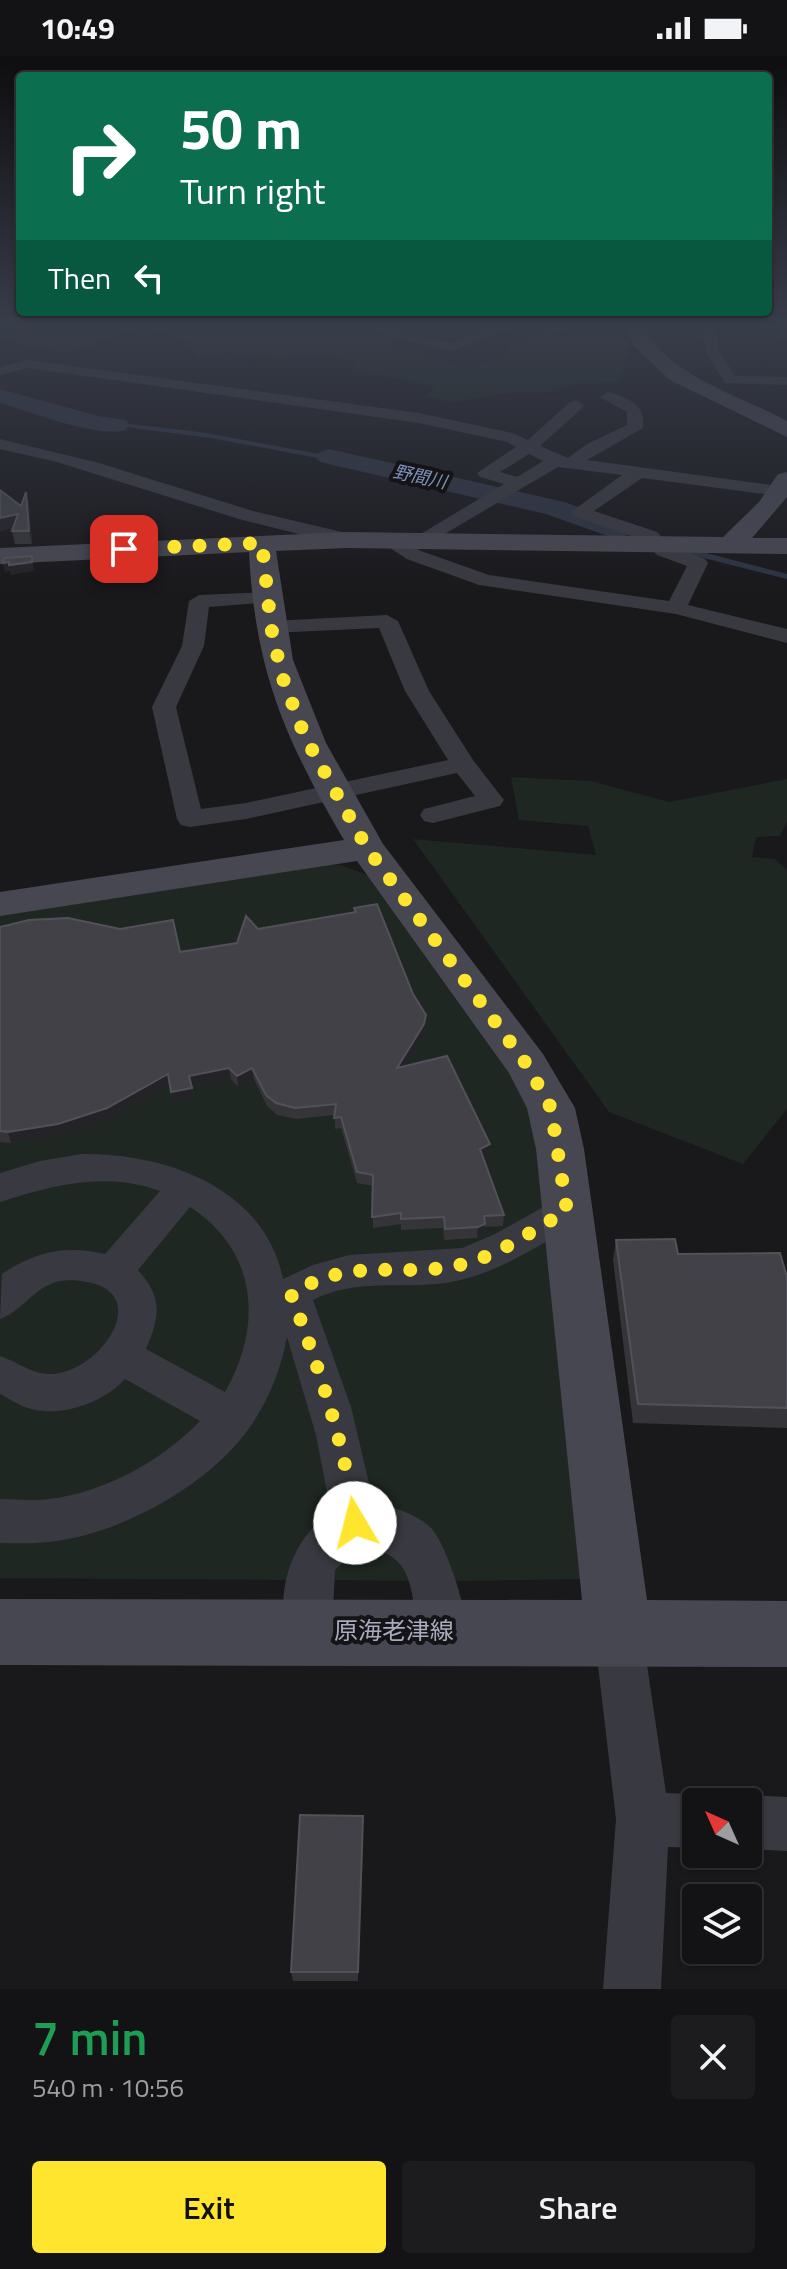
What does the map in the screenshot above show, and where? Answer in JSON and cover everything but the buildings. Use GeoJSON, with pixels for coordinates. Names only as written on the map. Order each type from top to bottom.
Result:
{"type":"FeatureCollection","features":[{"type":"Feature","properties":{"kind":"street"},"geometry":{"type":"LineString","coordinates":[[379,413],[497,434],[563,463],[636,474],[784,487]]}},
{"type":"Feature","properties":{"kind":"street"},"geometry":{"type":"LineString","coordinates":[[519,483],[486,473],[554,428],[568,413]]}},
{"type":"Feature","properties":{"kind":"street"},"geometry":{"type":"LineString","coordinates":[[426,539],[519,483],[635,428],[637,413]]}},
{"type":"Feature","properties":{"kind":"street"},"geometry":{"type":"LineString","coordinates":[[754,413],[787,430]]}},
{"type":"Feature","properties":{"kind":"street"},"geometry":{"type":"LineString","coordinates":[[0,444],[70,459],[278,524],[347,540]]}},
{"type":"Feature","properties":{"kind":"street"},"geometry":{"type":"LineString","coordinates":[[636,474],[580,512],[650,536],[653,544],[698,563],[676,608]]}},
{"type":"Feature","properties":{"kind":"street"},"geometry":{"type":"LineString","coordinates":[[730,545],[784,487]]}},
{"type":"Feature","properties":{"kind":"street"},"geometry":{"type":"LineString","coordinates":[[386,539],[414,555],[486,581],[676,608],[787,636]]}},
{"type":"Feature","properties":{"kind":"street"},"geometry":{"type":"LineString","coordinates":[[0,556],[386,539],[787,546]]}},
{"type":"Feature","properties":{"kind":"street"},"geometry":{"type":"LineString","coordinates":[[262,543],[268,612],[282,676],[334,792],[367,848],[527,1065],[551,1108],[567,1211],[643,1819],[632,1989]]}},
{"type":"Feature","properties":{"kind":"street"},"geometry":{"type":"LineString","coordinates":[[433,815],[491,800],[463,764],[417,691],[387,621],[268,612],[199,601],[193,646],[164,707],[190,819],[246,811],[463,764]]}},
{"type":"Feature","properties":{"kind":"street"},"geometry":{"type":"LineString","coordinates":[[0,904],[367,848]]}},
{"type":"Feature","properties":{"kind":"street"},"geometry":{"type":"LineString","coordinates":[[0,1188],[48,1173],[85,1168],[120,1169],[155,1175],[186,1186],[227,1214],[244,1232],[265,1276],[280,1297],[336,1423],[350,1483],[355,1523]]}},
{"type":"Feature","properties":{"kind":"street"},"geometry":{"type":"LineString","coordinates":[[113,1272],[186,1186]]}},
{"type":"Feature","properties":{"kind":"street"},"geometry":{"type":"LineString","coordinates":[[0,1521],[45,1521],[82,1515],[152,1487],[182,1467],[210,1443],[232,1417],[250,1388],[280,1297],[313,1280],[363,1268],[444,1267],[467,1263],[521,1238],[567,1211]]}},
{"type":"Feature","properties":{"kind":"street"},"geometry":{"type":"LineString","coordinates":[[2,1295],[26,1278],[59,1266],[93,1265],[113,1272],[135,1294],[139,1309],[133,1342],[123,1357],[90,1383],[70,1390],[49,1392],[4,1384]]}},
{"type":"Feature","properties":{"kind":"street"},"geometry":{"type":"LineString","coordinates":[[123,1357],[232,1417]]}},
{"type":"Feature","properties":{"kind":"street"},"geometry":{"type":"LineString","coordinates":[[308,1632],[312,1566],[320,1549],[332,1536],[355,1523],[384,1525],[416,1542],[429,1569],[442,1631]]}},
{"type":"Feature","properties":{"kind":"street","name":"原海老津線"},"geometry":{"type":"LineString","coordinates":[[0,1632],[618,1631],[787,1634]]}},
{"type":"Feature","properties":{"kind":"street"},"geometry":{"type":"LineString","coordinates":[[643,1819],[682,1820]]}},
{"type":"Feature","properties":{"kind":"street"},"geometry":{"type":"LineString","coordinates":[[762,1823],[787,1824]]}},
{"type":"Feature","properties":{"kind":"shaded area"},"geometry":{"type":"Polygon","coordinates":[[[511,777],[591,781],[669,802],[787,779],[787,821],[780,836],[756,837],[752,857],[775,859],[787,870],[787,1109],[743,1164],[609,1112],[413,839],[596,855],[588,826],[519,820],[511,777]]]}},
{"type":"Feature","properties":{"kind":"shaded area"},"geometry":{"type":"Polygon","coordinates":[[[322,863],[341,865],[370,876],[483,1027],[536,1116],[588,1579],[0,1578],[0,912],[322,863]]]}},
{"type":"Feature","properties":{"kind":"water","name":"野間川"},"geometry":{"type":"Polygon","coordinates":[[[52,413],[200,432],[418,472],[540,503],[640,536],[787,574],[787,579],[684,553],[565,513],[451,483],[211,438],[102,424],[52,413]]]}},
{"type":"Feature","properties":{"kind":"waterway","name":"野間川"},"geometry":{"type":"LineString","coordinates":[[62,413],[117,425]]}},
{"type":"Feature","properties":{"kind":"waterway","name":"野間川"},"geometry":{"type":"LineString","coordinates":[[329,457],[554,508],[616,530]]}},
{"type":"Feature","properties":{"kind":"route"},"geometry":{"type":"LineString","coordinates":[[124,549],[262,543],[271,627],[282,676],[305,737],[367,848],[527,1065],[551,1108],[560,1149],[567,1211],[495,1252],[467,1263],[444,1267],[363,1268],[313,1280],[291,1294],[336,1423],[350,1483],[355,1523]]}}]}
